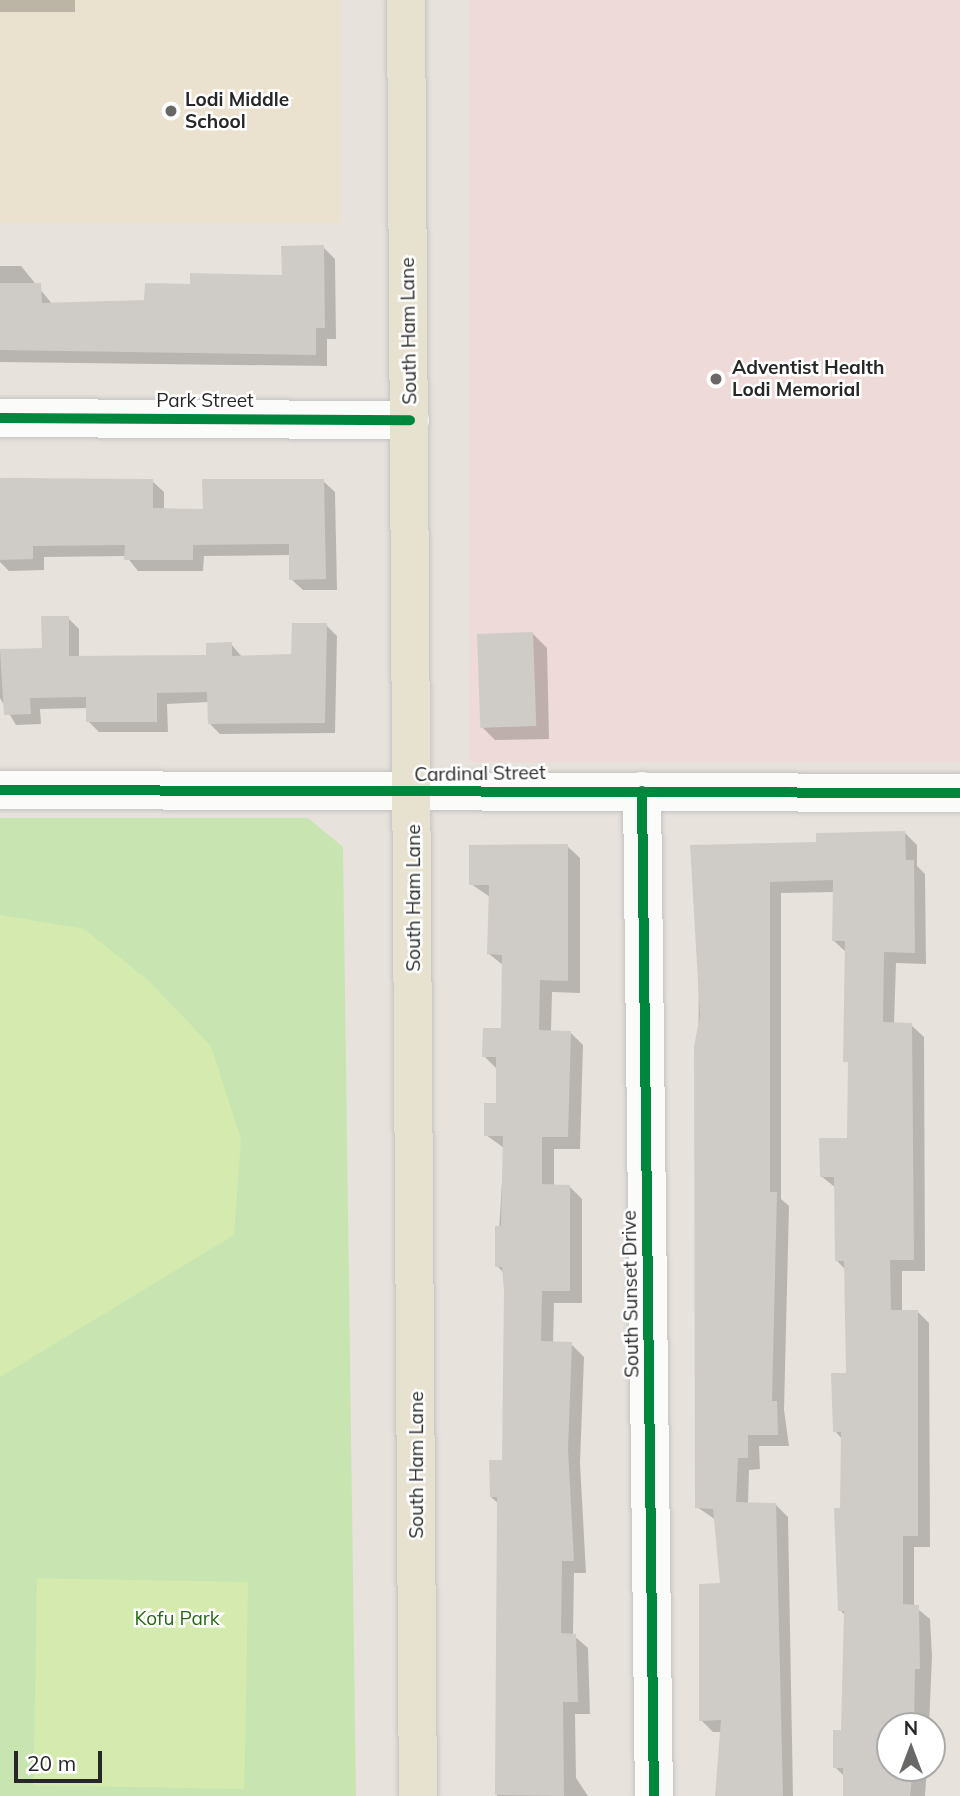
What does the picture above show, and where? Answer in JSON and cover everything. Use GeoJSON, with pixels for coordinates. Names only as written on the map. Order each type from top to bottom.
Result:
{"type":"FeatureCollection","features":[{"type":"Feature","properties":{"kind":"main road","name":"South Ham Lane"},"geometry":{"type":"LineString","coordinates":[[406,0],[414,792],[418,1796]]}},
{"type":"Feature","properties":{"kind":"street","name":"Park Street"},"geometry":{"type":"LineString","coordinates":[[0,418],[410,420]]}},
{"type":"Feature","properties":{"kind":"street","name":"Cardinal Street"},"geometry":{"type":"LineString","coordinates":[[0,790],[960,793]]}},
{"type":"Feature","properties":{"kind":"street","name":"South Sunset Drive"},"geometry":{"type":"LineString","coordinates":[[642,791],[654,1796]]}},
{"type":"Feature","properties":{"kind":"shaded area","name":"Lodi Middle School"},"geometry":{"type":"Polygon","coordinates":[[[0,0],[341,0],[341,223],[0,223],[0,0]]]}},
{"type":"Feature","properties":{"kind":"shaded area","name":"Adventist Health Lodi Memorial"},"geometry":{"type":"Polygon","coordinates":[[[470,0],[960,0],[960,762],[470,762],[470,0]]]}},
{"type":"Feature","properties":{"kind":"green space","name":"Kofu Park"},"geometry":{"type":"Polygon","coordinates":[[[0,818],[308,818],[343,847],[356,1796],[0,1796],[0,818]]]}},
{"type":"Feature","properties":{"kind":"green space"},"geometry":{"type":"Polygon","coordinates":[[[0,915],[84,929],[149,981],[211,1046],[241,1139],[234,1235],[0,1377],[0,915]]]}},
{"type":"Feature","properties":{"kind":"green space"},"geometry":{"type":"Polygon","coordinates":[[[37,1578],[248,1582],[244,1789],[33,1785],[37,1578]]]}},
{"type":"Feature","properties":{"kind":"building"},"geometry":{"type":"Polygon","coordinates":[[[324,245],[325,328],[316,328],[316,355],[0,350],[0,283],[41,283],[42,303],[144,300],[145,283],[190,284],[190,273],[282,275],[281,246],[324,245]]]}},
{"type":"Feature","properties":{"kind":"building"},"geometry":{"type":"Polygon","coordinates":[[[0,478],[153,479],[153,508],[203,509],[202,479],[324,479],[326,579],[289,580],[289,544],[193,545],[193,560],[124,560],[125,545],[33,546],[33,559],[0,560],[0,478]]]}},
{"type":"Feature","properties":{"kind":"building"},"geometry":{"type":"Polygon","coordinates":[[[41,616],[69,616],[69,656],[206,655],[206,643],[232,642],[232,656],[291,654],[292,623],[327,623],[325,723],[208,724],[207,692],[157,693],[157,722],[86,722],[86,697],[30,698],[31,714],[4,715],[0,649],[42,648],[41,616]]]}},
{"type":"Feature","properties":{"kind":"building"},"geometry":{"type":"Polygon","coordinates":[[[533,632],[536,726],[480,728],[477,634],[533,632]]]}},
{"type":"Feature","properties":{"kind":"building"},"geometry":{"type":"Polygon","coordinates":[[[905,831],[906,860],[914,860],[915,953],[884,952],[883,1022],[912,1023],[914,1260],[890,1260],[891,1310],[918,1310],[918,1536],[903,1536],[903,1604],[919,1605],[920,1669],[915,1669],[914,1712],[876,1712],[876,1782],[912,1782],[910,1796],[843,1796],[843,1768],[833,1768],[833,1730],[841,1730],[844,1611],[838,1611],[834,1508],[840,1508],[841,1432],[833,1432],[831,1373],[846,1373],[844,1261],[835,1261],[834,1177],[820,1177],[819,1138],[847,1138],[848,1062],[843,1062],[845,941],[832,941],[833,880],[770,882],[770,1192],[777,1192],[772,1401],[777,1401],[778,1435],[748,1435],[748,1458],[738,1458],[736,1502],[776,1503],[783,1796],[715,1796],[721,1720],[699,1721],[699,1584],[720,1583],[713,1509],[695,1508],[694,1046],[700,1016],[690,845],[816,842],[816,833],[905,831]]]}},
{"type":"Feature","properties":{"kind":"building"},"geometry":{"type":"Polygon","coordinates":[[[568,844],[568,981],[540,980],[539,1030],[571,1031],[568,1137],[542,1137],[542,1184],[570,1185],[570,1291],[542,1291],[541,1341],[572,1342],[568,1449],[574,1561],[562,1561],[561,1633],[576,1634],[578,1702],[563,1702],[564,1796],[495,1795],[497,1497],[490,1497],[489,1460],[502,1460],[504,1291],[502,1267],[495,1267],[495,1226],[501,1226],[503,1136],[484,1136],[484,1103],[496,1103],[496,1057],[482,1057],[483,1028],[501,1028],[502,955],[487,954],[489,885],[469,885],[469,845],[568,844]]]}},
{"type":"Feature","properties":{"kind":"cycle path"},"geometry":{"type":"LineString","coordinates":[[0,418],[410,420]]}},
{"type":"Feature","properties":{"kind":"cycle path"},"geometry":{"type":"LineString","coordinates":[[0,790],[960,793]]}},
{"type":"Feature","properties":{"kind":"cycle path"},"geometry":{"type":"LineString","coordinates":[[642,791],[654,1796]]}},
{"type":"Feature","properties":{"kind":"place","name":"Lodi Middle School"},"geometry":{"type":"Point","coordinates":[171,111]}},
{"type":"Feature","properties":{"kind":"place","name":"Adventist Health Lodi Memorial"},"geometry":{"type":"Point","coordinates":[716,379]}}]}
